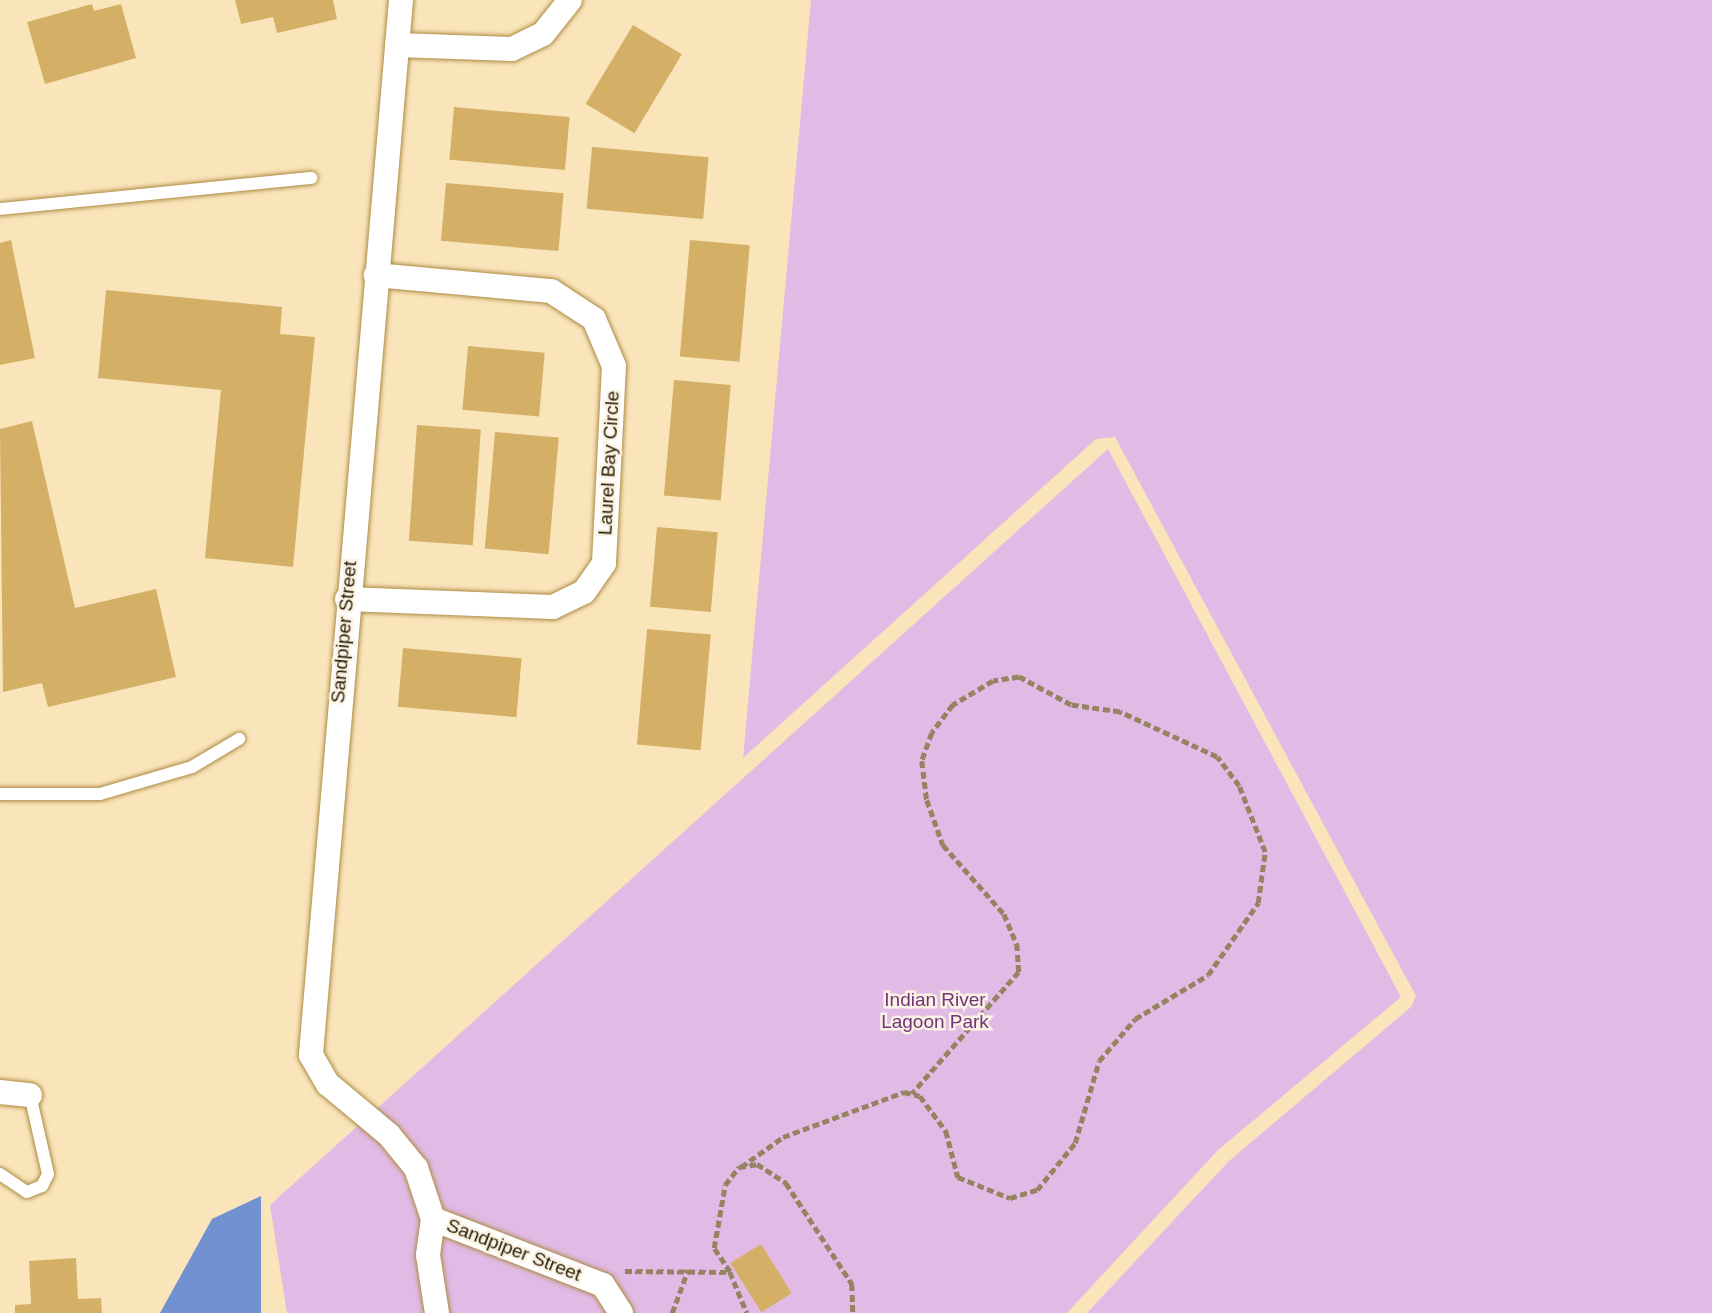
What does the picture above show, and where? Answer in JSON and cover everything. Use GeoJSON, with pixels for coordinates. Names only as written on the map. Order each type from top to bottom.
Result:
{"type":"FeatureCollection","features":[{"type":"Feature","properties":{"kind":"street","name":"Sandpiper Street"},"geometry":{"type":"LineString","coordinates":[[401,0],[347,599],[311,1055],[328,1084],[389,1135],[416,1168],[433,1219],[428,1255],[438,1313]]}},
{"type":"Feature","properties":{"kind":"street"},"geometry":{"type":"LineString","coordinates":[[397,45],[512,49],[543,34],[570,0]]}},
{"type":"Feature","properties":{"kind":"street","name":"Laurel Bay Circle"},"geometry":{"type":"LineString","coordinates":[[347,599],[553,607],[584,592],[604,563],[614,366],[594,319],[551,291],[376,275]]}},
{"type":"Feature","properties":{"kind":"street"},"geometry":{"type":"LineString","coordinates":[[0,1092],[30,1095]]}},
{"type":"Feature","properties":{"kind":"street","name":"Sandpiper Street"},"geometry":{"type":"LineString","coordinates":[[433,1219],[603,1285],[621,1313]]}},
{"type":"Feature","properties":{"kind":"lane"},"geometry":{"type":"LineString","coordinates":[[0,209],[311,178]]}},
{"type":"Feature","properties":{"kind":"lane"},"geometry":{"type":"LineString","coordinates":[[0,794],[100,794],[192,767],[239,739]]}},
{"type":"Feature","properties":{"kind":"lane"},"geometry":{"type":"LineString","coordinates":[[0,1174],[27,1192],[42,1186],[48,1174],[30,1095]]}},
{"type":"Feature","properties":{"kind":"path"},"geometry":{"type":"LineString","coordinates":[[747,1313],[730,1272],[714,1248],[725,1185],[741,1167],[783,1137],[879,1096],[912,1094],[1019,972],[1017,944],[1004,914],[943,845],[927,800],[922,761],[932,733],[953,705],[993,681],[1019,677],[1070,705],[1120,712],[1217,757],[1239,786],[1265,852],[1258,903],[1208,975],[1135,1019],[1099,1061],[1075,1143],[1037,1190],[1010,1198],[958,1177],[946,1131],[912,1094]]}},
{"type":"Feature","properties":{"kind":"path"},"geometry":{"type":"LineString","coordinates":[[741,1167],[757,1164],[786,1183],[852,1284],[853,1313]]}},
{"type":"Feature","properties":{"kind":"path"},"geometry":{"type":"LineString","coordinates":[[672,1313],[688,1270]]}},
{"type":"Feature","properties":{"kind":"path"},"geometry":{"type":"LineString","coordinates":[[614,1271],[730,1272]]}},
{"type":"Feature","properties":{"kind":"green space"},"geometry":{"type":"Polygon","coordinates":[[[811,0],[1712,0],[1712,1313],[1087,1313],[1229,1161],[1411,1007],[1416,996],[1115,437],[1096,439],[743,758],[811,0]]]}},
{"type":"Feature","properties":{"kind":"green space","name":"Indian River Lagoon Park"},"geometry":{"type":"Polygon","coordinates":[[[1108,449],[1401,997],[1217,1151],[1067,1313],[287,1313],[270,1205],[1108,449]]]}},
{"type":"Feature","properties":{"kind":"water"},"geometry":{"type":"Polygon","coordinates":[[[261,1196],[261,1313],[160,1313],[212,1219],[261,1196]]]}},
{"type":"Feature","properties":{"kind":"building"},"geometry":{"type":"Polygon","coordinates":[[[235,0],[333,0],[337,19],[277,33],[273,17],[241,24],[235,0]]]}},
{"type":"Feature","properties":{"kind":"building"},"geometry":{"type":"Polygon","coordinates":[[[92,4],[94,11],[121,4],[136,58],[45,84],[27,22],[92,4]]]}},
{"type":"Feature","properties":{"kind":"building"},"geometry":{"type":"Polygon","coordinates":[[[633,25],[682,54],[634,133],[586,104],[633,25]]]}},
{"type":"Feature","properties":{"kind":"building"},"geometry":{"type":"Polygon","coordinates":[[[454,107],[570,117],[565,170],[449,160],[454,107]]]}},
{"type":"Feature","properties":{"kind":"building"},"geometry":{"type":"Polygon","coordinates":[[[592,147],[709,157],[703,219],[587,209],[592,147]]]}},
{"type":"Feature","properties":{"kind":"building"},"geometry":{"type":"Polygon","coordinates":[[[446,183],[564,193],[558,251],[441,241],[446,183]]]}},
{"type":"Feature","properties":{"kind":"building"},"geometry":{"type":"Polygon","coordinates":[[[11,240],[35,358],[0,365],[0,243],[11,240]]]}},
{"type":"Feature","properties":{"kind":"building"},"geometry":{"type":"Polygon","coordinates":[[[690,240],[750,245],[740,362],[680,357],[690,240]]]}},
{"type":"Feature","properties":{"kind":"building"},"geometry":{"type":"Polygon","coordinates":[[[106,290],[282,307],[280,334],[315,337],[293,567],[205,558],[221,390],[98,378],[106,290]]]}},
{"type":"Feature","properties":{"kind":"building"},"geometry":{"type":"Polygon","coordinates":[[[468,346],[545,353],[539,416],[462,410],[468,346]]]}},
{"type":"Feature","properties":{"kind":"building"},"geometry":{"type":"Polygon","coordinates":[[[674,380],[731,385],[721,501],[664,496],[674,380]]]}},
{"type":"Feature","properties":{"kind":"building"},"geometry":{"type":"Polygon","coordinates":[[[32,421],[75,608],[156,589],[176,677],[48,707],[42,683],[3,692],[0,429],[32,421]]]}},
{"type":"Feature","properties":{"kind":"building"},"geometry":{"type":"Polygon","coordinates":[[[417,425],[481,429],[473,545],[409,541],[417,425]]]}},
{"type":"Feature","properties":{"kind":"building"},"geometry":{"type":"Polygon","coordinates":[[[495,432],[559,438],[549,554],[485,549],[495,432]]]}},
{"type":"Feature","properties":{"kind":"building"},"geometry":{"type":"Polygon","coordinates":[[[657,527],[718,532],[711,612],[650,607],[657,527]]]}},
{"type":"Feature","properties":{"kind":"building"},"geometry":{"type":"Polygon","coordinates":[[[647,629],[711,635],[701,750],[637,745],[647,629]]]}},
{"type":"Feature","properties":{"kind":"building"},"geometry":{"type":"Polygon","coordinates":[[[403,648],[522,658],[516,717],[398,707],[403,648]]]}},
{"type":"Feature","properties":{"kind":"building"},"geometry":{"type":"Polygon","coordinates":[[[761,1244],[792,1293],[761,1312],[730,1263],[761,1244]]]}},
{"type":"Feature","properties":{"kind":"building"},"geometry":{"type":"Polygon","coordinates":[[[76,1258],[78,1299],[101,1298],[102,1313],[15,1313],[15,1305],[31,1304],[29,1261],[76,1258]]]}}]}
